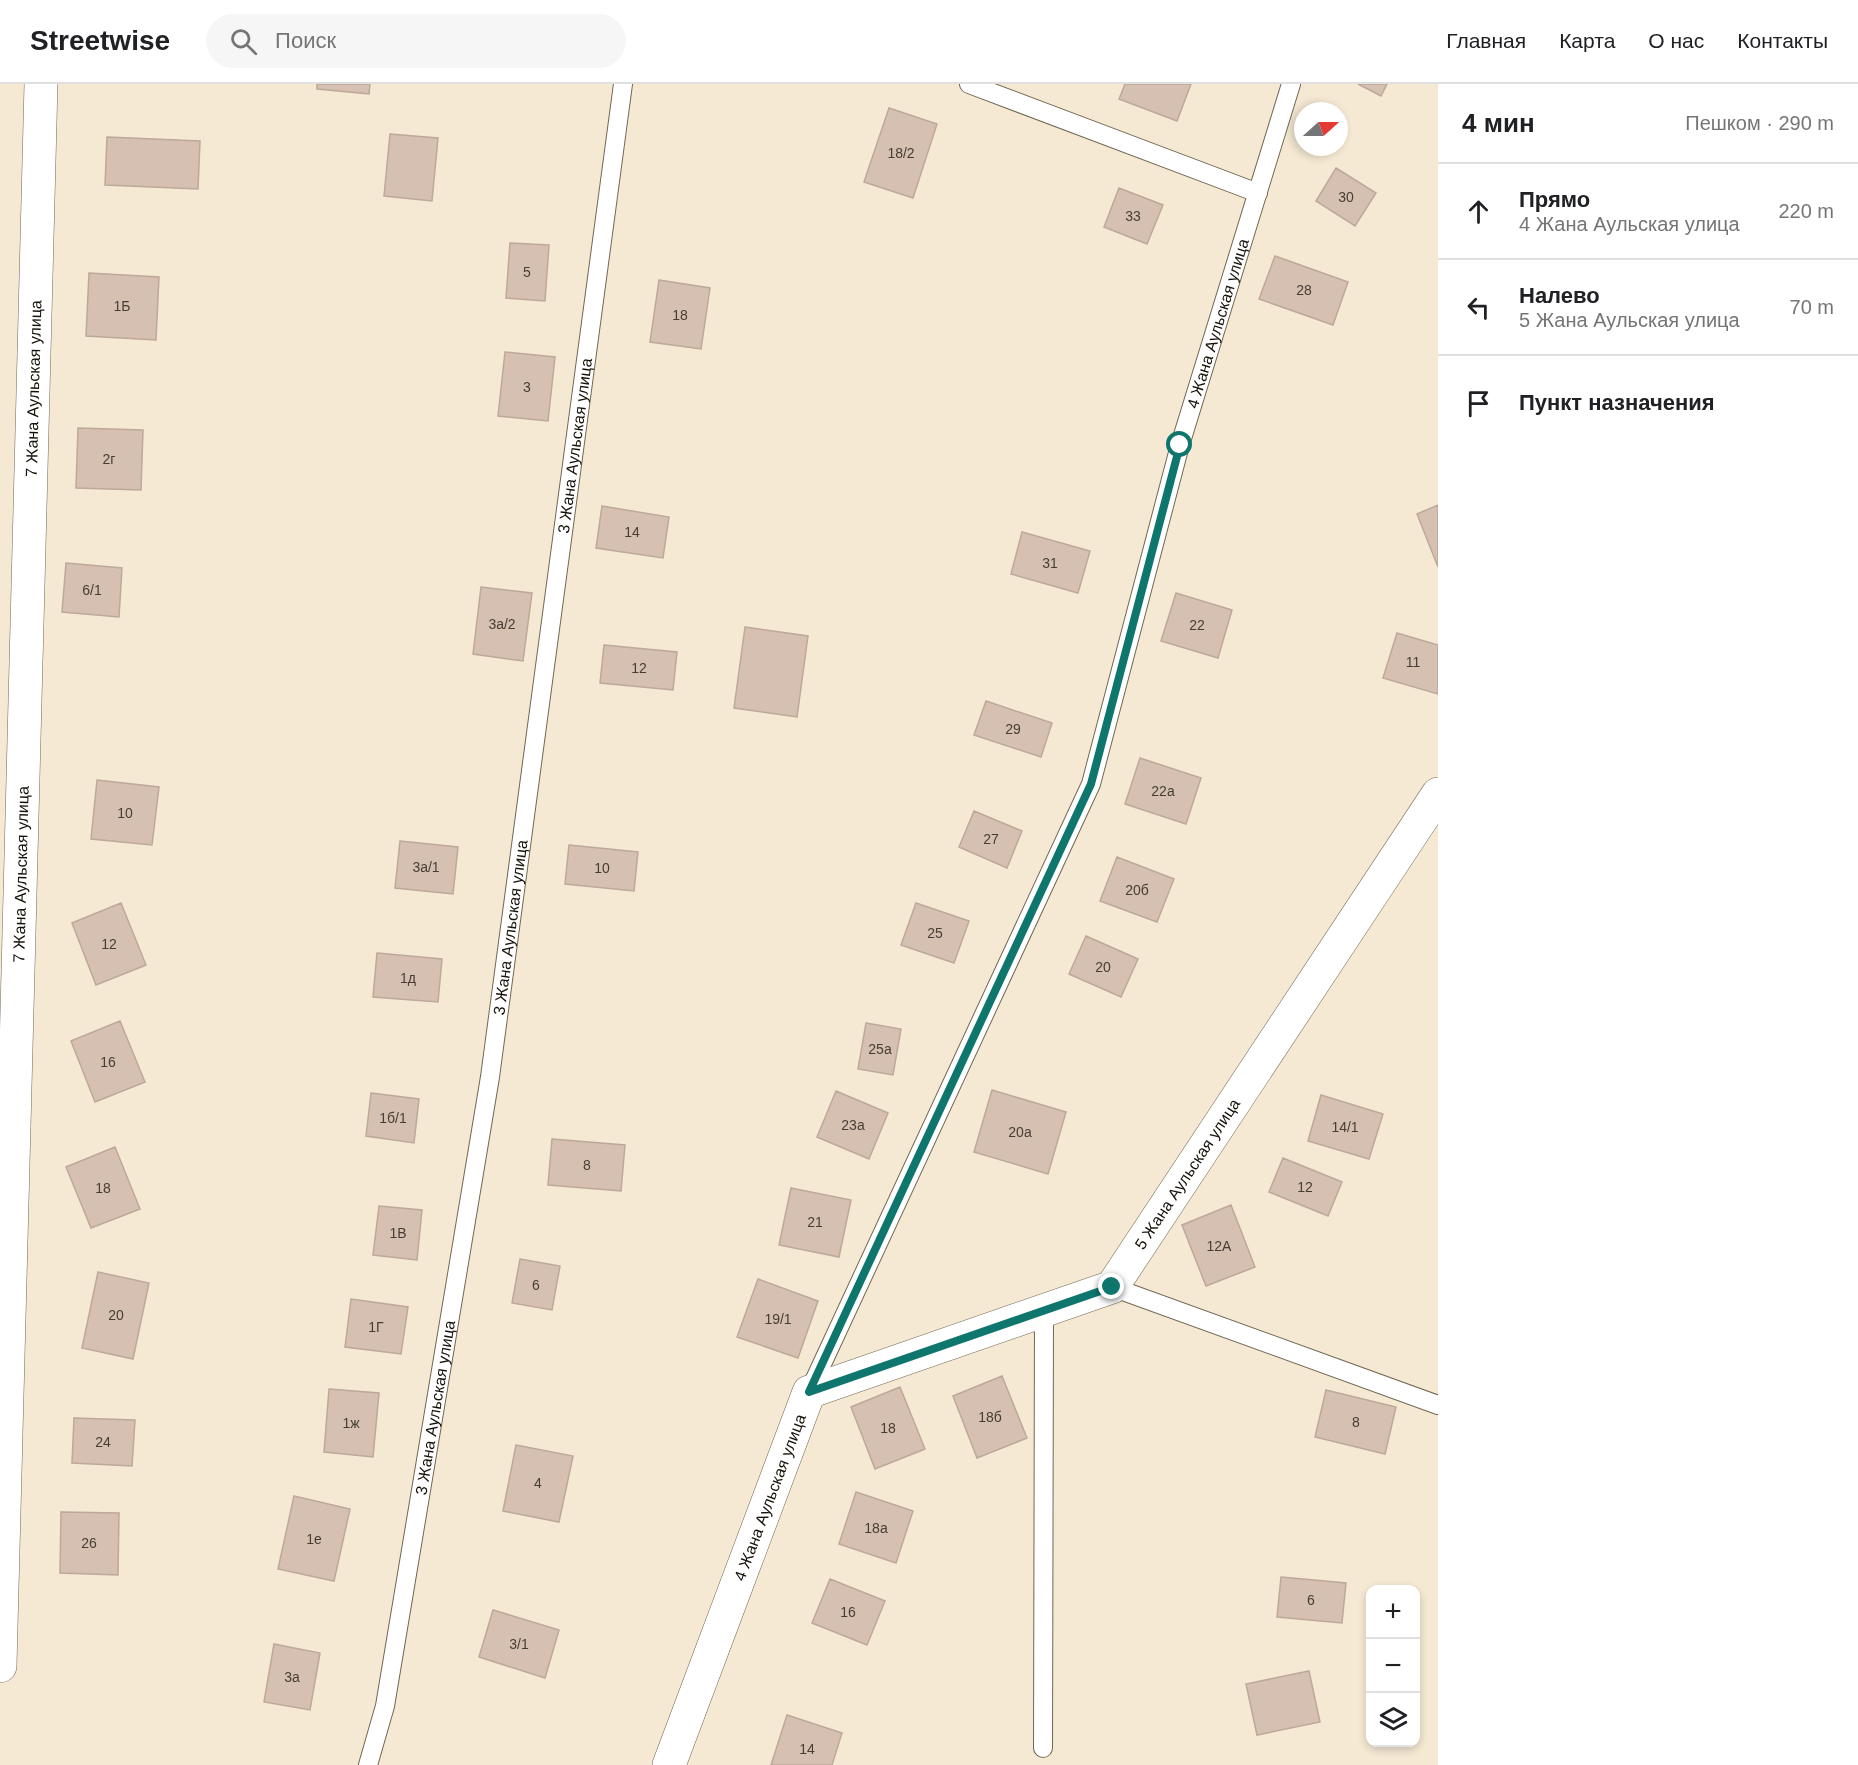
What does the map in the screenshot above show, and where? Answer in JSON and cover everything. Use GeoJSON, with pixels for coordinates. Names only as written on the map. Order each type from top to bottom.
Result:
{"type":"FeatureCollection","features":[{"type":"Feature","properties":{"kind":"street","name":"7 Жана Аульская улица"},"geometry":{"type":"LineString","coordinates":[[0,1666],[41,84]]}},
{"type":"Feature","properties":{"kind":"street","name":"5 Жана Аульская улица"},"geometry":{"type":"LineString","coordinates":[[1112,1287],[1438,794]]}},
{"type":"Feature","properties":{"kind":"street"},"geometry":{"type":"LineString","coordinates":[[809,1392],[1112,1287]]}},
{"type":"Feature","properties":{"kind":"street","name":"4 Жана Аульская улица"},"geometry":{"type":"LineString","coordinates":[[669,1765],[809,1392]]}},
{"type":"Feature","properties":{"kind":"lane","name":"3 Жана Аульская улица"},"geometry":{"type":"LineString","coordinates":[[368,1765],[385,1706],[490,1077],[623,84]]}},
{"type":"Feature","properties":{"kind":"lane"},"geometry":{"type":"LineString","coordinates":[[969,84],[1258,193]]}},
{"type":"Feature","properties":{"kind":"lane","name":"4 Жана Аульская улица"},"geometry":{"type":"LineString","coordinates":[[809,1392],[1091,784],[1180,445],[1292,84]]}},
{"type":"Feature","properties":{"kind":"lane"},"geometry":{"type":"LineString","coordinates":[[1112,1287],[1438,1405]]}},
{"type":"Feature","properties":{"kind":"lane"},"geometry":{"type":"LineString","coordinates":[[1043,1748],[1044,1311]]}},
{"type":"Feature","properties":{"kind":"building"},"geometry":{"type":"Polygon","coordinates":[[[317,84],[370,84],[369,94],[317,89],[317,84]]]}},
{"type":"Feature","properties":{"kind":"building"},"geometry":{"type":"Polygon","coordinates":[[[1125,84],[1191,84],[1177,121],[1119,99],[1125,84]]]}},
{"type":"Feature","properties":{"kind":"building"},"geometry":{"type":"Polygon","coordinates":[[[1358,84],[1387,84],[1381,96],[1358,84]]]}},
{"type":"Feature","properties":{"kind":"building"},"geometry":{"type":"Polygon","coordinates":[[[889,108],[937,124],[913,198],[864,182],[889,108]]]}},
{"type":"Feature","properties":{"kind":"building"},"geometry":{"type":"Polygon","coordinates":[[[390,134],[438,138],[432,201],[384,196],[390,134]]]}},
{"type":"Feature","properties":{"kind":"building"},"geometry":{"type":"Polygon","coordinates":[[[107,137],[200,141],[198,189],[105,185],[107,137]]]}},
{"type":"Feature","properties":{"kind":"building"},"geometry":{"type":"Polygon","coordinates":[[[1336,168],[1376,193],[1355,226],[1316,201],[1336,168]]]}},
{"type":"Feature","properties":{"kind":"building"},"geometry":{"type":"Polygon","coordinates":[[[1119,188],[1163,205],[1147,244],[1104,227],[1119,188]]]}},
{"type":"Feature","properties":{"kind":"building"},"geometry":{"type":"Polygon","coordinates":[[[510,243],[549,245],[545,301],[506,298],[510,243]]]}},
{"type":"Feature","properties":{"kind":"building"},"geometry":{"type":"Polygon","coordinates":[[[1275,256],[1348,282],[1333,325],[1259,299],[1275,256]]]}},
{"type":"Feature","properties":{"kind":"building"},"geometry":{"type":"Polygon","coordinates":[[[89,273],[159,277],[156,340],[86,336],[89,273]]]}},
{"type":"Feature","properties":{"kind":"building"},"geometry":{"type":"Polygon","coordinates":[[[659,280],[710,288],[701,349],[650,342],[659,280]]]}},
{"type":"Feature","properties":{"kind":"building"},"geometry":{"type":"Polygon","coordinates":[[[505,352],[555,357],[548,421],[498,416],[505,352]]]}},
{"type":"Feature","properties":{"kind":"building"},"geometry":{"type":"Polygon","coordinates":[[[78,428],[143,430],[141,490],[76,488],[78,428]]]}},
{"type":"Feature","properties":{"kind":"building"},"geometry":{"type":"Polygon","coordinates":[[[1438,505],[1438,567],[1417,514],[1438,505]]]}},
{"type":"Feature","properties":{"kind":"building"},"geometry":{"type":"Polygon","coordinates":[[[602,506],[669,517],[663,558],[596,548],[602,506]]]}},
{"type":"Feature","properties":{"kind":"building"},"geometry":{"type":"Polygon","coordinates":[[[1022,532],[1090,551],[1078,593],[1011,574],[1022,532]]]}},
{"type":"Feature","properties":{"kind":"building"},"geometry":{"type":"Polygon","coordinates":[[[66,563],[122,568],[119,617],[62,612],[66,563]]]}},
{"type":"Feature","properties":{"kind":"building"},"geometry":{"type":"Polygon","coordinates":[[[481,587],[532,593],[523,661],[473,654],[481,587]]]}},
{"type":"Feature","properties":{"kind":"building"},"geometry":{"type":"Polygon","coordinates":[[[1176,593],[1232,610],[1218,658],[1161,641],[1176,593]]]}},
{"type":"Feature","properties":{"kind":"building"},"geometry":{"type":"Polygon","coordinates":[[[745,627],[808,636],[797,717],[734,708],[745,627]]]}},
{"type":"Feature","properties":{"kind":"building"},"geometry":{"type":"Polygon","coordinates":[[[1397,633],[1438,645],[1438,694],[1383,678],[1397,633]]]}},
{"type":"Feature","properties":{"kind":"building"},"geometry":{"type":"Polygon","coordinates":[[[604,645],[677,652],[673,690],[600,683],[604,645]]]}},
{"type":"Feature","properties":{"kind":"building"},"geometry":{"type":"Polygon","coordinates":[[[986,701],[1052,723],[1041,757],[974,735],[986,701]]]}},
{"type":"Feature","properties":{"kind":"building"},"geometry":{"type":"Polygon","coordinates":[[[1140,758],[1201,778],[1186,824],[1125,804],[1140,758]]]}},
{"type":"Feature","properties":{"kind":"building"},"geometry":{"type":"Polygon","coordinates":[[[97,780],[159,787],[152,845],[91,839],[97,780]]]}},
{"type":"Feature","properties":{"kind":"building"},"geometry":{"type":"Polygon","coordinates":[[[974,811],[1022,831],[1007,868],[959,847],[974,811]]]}},
{"type":"Feature","properties":{"kind":"building"},"geometry":{"type":"Polygon","coordinates":[[[400,841],[458,847],[453,894],[395,888],[400,841]]]}},
{"type":"Feature","properties":{"kind":"building"},"geometry":{"type":"Polygon","coordinates":[[[569,845],[638,852],[634,891],[565,884],[569,845]]]}},
{"type":"Feature","properties":{"kind":"building"},"geometry":{"type":"Polygon","coordinates":[[[1117,857],[1174,879],[1157,922],[1100,901],[1117,857]]]}},
{"type":"Feature","properties":{"kind":"building"},"geometry":{"type":"Polygon","coordinates":[[[121,903],[146,965],[96,985],[72,923],[121,903]]]}},
{"type":"Feature","properties":{"kind":"building"},"geometry":{"type":"Polygon","coordinates":[[[916,903],[969,921],[954,963],[901,945],[916,903]]]}},
{"type":"Feature","properties":{"kind":"building"},"geometry":{"type":"Polygon","coordinates":[[[1086,936],[1138,959],[1121,997],[1069,974],[1086,936]]]}},
{"type":"Feature","properties":{"kind":"building"},"geometry":{"type":"Polygon","coordinates":[[[377,953],[442,959],[438,1002],[373,997],[377,953]]]}},
{"type":"Feature","properties":{"kind":"building"},"geometry":{"type":"Polygon","coordinates":[[[120,1021],[145,1082],[95,1102],[71,1041],[120,1021]]]}},
{"type":"Feature","properties":{"kind":"building"},"geometry":{"type":"Polygon","coordinates":[[[866,1023],[901,1029],[893,1075],[858,1069],[866,1023]]]}},
{"type":"Feature","properties":{"kind":"building"},"geometry":{"type":"Polygon","coordinates":[[[992,1090],[1066,1112],[1048,1174],[974,1152],[992,1090]]]}},
{"type":"Feature","properties":{"kind":"building"},"geometry":{"type":"Polygon","coordinates":[[[836,1091],[888,1113],[869,1159],[817,1137],[836,1091]]]}},
{"type":"Feature","properties":{"kind":"building"},"geometry":{"type":"Polygon","coordinates":[[[371,1093],[419,1099],[414,1143],[366,1136],[371,1093]]]}},
{"type":"Feature","properties":{"kind":"building"},"geometry":{"type":"Polygon","coordinates":[[[1321,1095],[1383,1114],[1369,1159],[1308,1141],[1321,1095]]]}},
{"type":"Feature","properties":{"kind":"building"},"geometry":{"type":"Polygon","coordinates":[[[552,1139],[625,1145],[621,1191],[548,1185],[552,1139]]]}},
{"type":"Feature","properties":{"kind":"building"},"geometry":{"type":"Polygon","coordinates":[[[115,1147],[140,1209],[91,1228],[66,1167],[115,1147]]]}},
{"type":"Feature","properties":{"kind":"building"},"geometry":{"type":"Polygon","coordinates":[[[1283,1158],[1342,1182],[1328,1216],[1269,1192],[1283,1158]]]}},
{"type":"Feature","properties":{"kind":"building"},"geometry":{"type":"Polygon","coordinates":[[[791,1188],[851,1200],[839,1257],[779,1245],[791,1188]]]}},
{"type":"Feature","properties":{"kind":"building"},"geometry":{"type":"Polygon","coordinates":[[[1231,1205],[1255,1267],[1206,1286],[1182,1225],[1231,1205]]]}},
{"type":"Feature","properties":{"kind":"building"},"geometry":{"type":"Polygon","coordinates":[[[379,1206],[422,1210],[417,1260],[373,1255],[379,1206]]]}},
{"type":"Feature","properties":{"kind":"building"},"geometry":{"type":"Polygon","coordinates":[[[520,1259],[560,1266],[552,1310],[512,1303],[520,1259]]]}},
{"type":"Feature","properties":{"kind":"building"},"geometry":{"type":"Polygon","coordinates":[[[98,1272],[149,1283],[133,1359],[82,1348],[98,1272]]]}},
{"type":"Feature","properties":{"kind":"building"},"geometry":{"type":"Polygon","coordinates":[[[758,1279],[818,1301],[798,1358],[737,1337],[758,1279]]]}},
{"type":"Feature","properties":{"kind":"building"},"geometry":{"type":"Polygon","coordinates":[[[351,1299],[408,1307],[401,1354],[345,1347],[351,1299]]]}},
{"type":"Feature","properties":{"kind":"building"},"geometry":{"type":"Polygon","coordinates":[[[1002,1376],[1027,1438],[977,1458],[953,1396],[1002,1376]]]}},
{"type":"Feature","properties":{"kind":"building"},"geometry":{"type":"Polygon","coordinates":[[[900,1387],[925,1449],[875,1469],[851,1407],[900,1387]]]}},
{"type":"Feature","properties":{"kind":"building"},"geometry":{"type":"Polygon","coordinates":[[[329,1389],[379,1393],[373,1457],[324,1452],[329,1389]]]}},
{"type":"Feature","properties":{"kind":"building"},"geometry":{"type":"Polygon","coordinates":[[[1326,1390],[1396,1407],[1385,1454],[1315,1437],[1326,1390]]]}},
{"type":"Feature","properties":{"kind":"building"},"geometry":{"type":"Polygon","coordinates":[[[74,1418],[135,1420],[132,1466],[72,1463],[74,1418]]]}},
{"type":"Feature","properties":{"kind":"building"},"geometry":{"type":"Polygon","coordinates":[[[516,1445],[573,1456],[559,1522],[503,1511],[516,1445]]]}},
{"type":"Feature","properties":{"kind":"building"},"geometry":{"type":"Polygon","coordinates":[[[856,1492],[913,1511],[896,1563],[839,1544],[856,1492]]]}},
{"type":"Feature","properties":{"kind":"building"},"geometry":{"type":"Polygon","coordinates":[[[294,1496],[350,1509],[334,1581],[278,1569],[294,1496]]]}},
{"type":"Feature","properties":{"kind":"building"},"geometry":{"type":"Polygon","coordinates":[[[61,1512],[119,1513],[118,1575],[60,1573],[61,1512]]]}},
{"type":"Feature","properties":{"kind":"building"},"geometry":{"type":"Polygon","coordinates":[[[1281,1577],[1346,1583],[1342,1623],[1277,1617],[1281,1577]]]}},
{"type":"Feature","properties":{"kind":"building"},"geometry":{"type":"Polygon","coordinates":[[[830,1579],[885,1601],[867,1645],[812,1623],[830,1579]]]}},
{"type":"Feature","properties":{"kind":"building"},"geometry":{"type":"Polygon","coordinates":[[[493,1610],[559,1630],[545,1678],[479,1657],[493,1610]]]}},
{"type":"Feature","properties":{"kind":"building"},"geometry":{"type":"Polygon","coordinates":[[[274,1644],[320,1653],[310,1710],[264,1702],[274,1644]]]}},
{"type":"Feature","properties":{"kind":"building"},"geometry":{"type":"Polygon","coordinates":[[[1309,1671],[1320,1722],[1257,1735],[1246,1684],[1309,1671]]]}},
{"type":"Feature","properties":{"kind":"building"},"geometry":{"type":"Polygon","coordinates":[[[787,1715],[842,1733],[832,1765],[771,1765],[787,1715]]]}},
{"type":"Feature","properties":{"kind":"route"},"geometry":{"type":"LineString","coordinates":[[1112,1287],[809,1392],[1091,784],[1180,445]]}}]}
